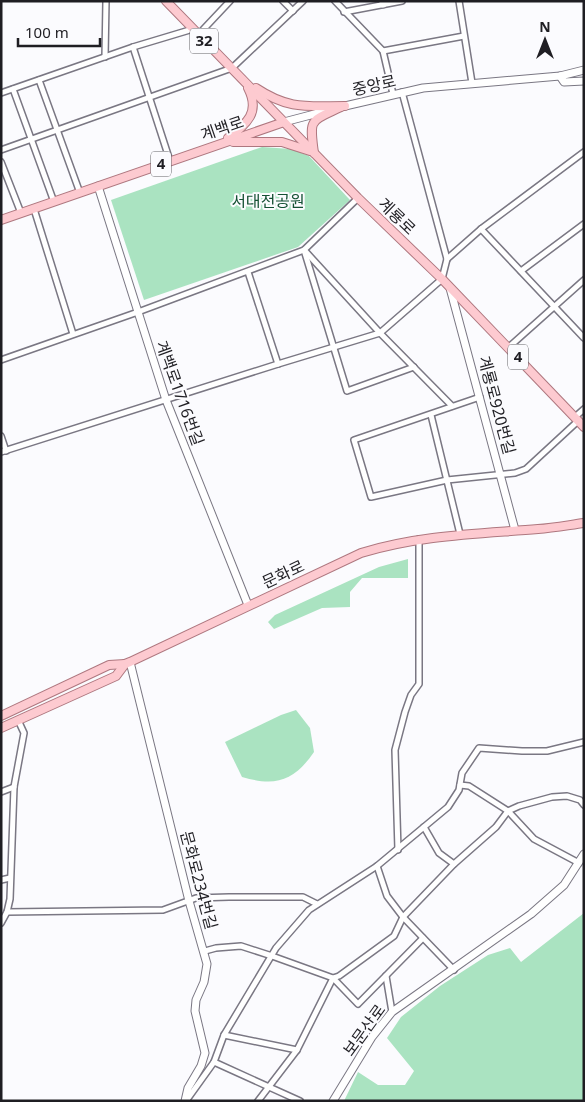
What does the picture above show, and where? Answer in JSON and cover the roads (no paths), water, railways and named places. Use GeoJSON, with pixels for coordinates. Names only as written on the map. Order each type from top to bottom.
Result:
{"type":"FeatureCollection","features":[{"type":"Feature","properties":{"kind":"main road","name":"계룡로"},"geometry":{"type":"LineString","coordinates":[[171,3],[196,32],[358,198],[442,279],[579,422]]}},
{"type":"Feature","properties":{"kind":"main road","name":"중앙로"},"geometry":{"type":"LineString","coordinates":[[284,122],[423,88],[560,76],[584,70]]}},
{"type":"Feature","properties":{"kind":"main road"},"geometry":{"type":"LineString","coordinates":[[560,76],[564,82],[584,81]]}},
{"type":"Feature","properties":{"kind":"main road"},"geometry":{"type":"LineString","coordinates":[[244,80],[282,103],[297,106],[345,106]]}},
{"type":"Feature","properties":{"kind":"main road"},"geometry":{"type":"LineString","coordinates":[[224,142],[251,117],[252,97],[244,80]]}},
{"type":"Feature","properties":{"kind":"main road"},"geometry":{"type":"LineString","coordinates":[[224,142],[282,142],[314,153],[310,130],[312,124],[316,119],[345,106]]}},
{"type":"Feature","properties":{"kind":"main road","name":"계백로"},"geometry":{"type":"LineString","coordinates":[[1,220],[284,122]]}},
{"type":"Feature","properties":{"kind":"main road","name":"계백로1716번길"},"geometry":{"type":"LineString","coordinates":[[98,186],[166,400],[248,605]]}},
{"type":"Feature","properties":{"kind":"main road","name":"계룡로920번길"},"geometry":{"type":"LineString","coordinates":[[450,288],[515,530]]}},
{"type":"Feature","properties":{"kind":"main road","name":"문화로"},"geometry":{"type":"LineString","coordinates":[[1,716],[109,665],[128,663],[361,553],[390,544],[419,539],[460,534],[538,529],[584,523]]}},
{"type":"Feature","properties":{"kind":"main road","name":"문화로"},"geometry":{"type":"LineString","coordinates":[[1,728],[116,676],[128,663]]}},
{"type":"Feature","properties":{"kind":"main road","name":"문화로234번길"},"geometry":{"type":"LineString","coordinates":[[128,663],[189,902],[207,964],[204,982],[196,1000],[195,1011],[205,1053],[201,1066],[188,1088],[186,1101]]}},
{"type":"Feature","properties":{"kind":"main road","name":"보문산로"},"geometry":{"type":"LineString","coordinates":[[333,1101],[377,1030],[392,1012],[531,914],[564,885],[584,854]]}},
{"type":"Feature","properties":{"kind":"street"},"geometry":{"type":"LineString","coordinates":[[105,57],[106,1]]}},
{"type":"Feature","properties":{"kind":"street"},"geometry":{"type":"LineString","coordinates":[[1,94],[133,47],[196,32],[230,1]]}},
{"type":"Feature","properties":{"kind":"street"},"geometry":{"type":"LineString","coordinates":[[283,1],[293,11]]}},
{"type":"Feature","properties":{"kind":"street"},"geometry":{"type":"LineString","coordinates":[[1,150],[232,68],[303,1]]}},
{"type":"Feature","properties":{"kind":"street"},"geometry":{"type":"LineString","coordinates":[[335,1],[383,51],[393,94]]}},
{"type":"Feature","properties":{"kind":"street"},"geometry":{"type":"LineString","coordinates":[[344,12],[381,3],[402,1]]}},
{"type":"Feature","properties":{"kind":"street"},"geometry":{"type":"LineString","coordinates":[[459,1],[472,84]]}},
{"type":"Feature","properties":{"kind":"street"},"geometry":{"type":"LineString","coordinates":[[383,51],[464,36]]}},
{"type":"Feature","properties":{"kind":"street"},"geometry":{"type":"LineString","coordinates":[[133,47],[170,161]]}},
{"type":"Feature","properties":{"kind":"street"},"geometry":{"type":"LineString","coordinates":[[39,80],[80,193]]}},
{"type":"Feature","properties":{"kind":"street"},"geometry":{"type":"LineString","coordinates":[[13,89],[54,202]]}},
{"type":"Feature","properties":{"kind":"street"},"geometry":{"type":"LineString","coordinates":[[1,436],[4,452],[380,333],[442,279],[447,259],[402,92]]}},
{"type":"Feature","properties":{"kind":"street"},"geometry":{"type":"LineString","coordinates":[[447,259],[481,229],[583,154]]}},
{"type":"Feature","properties":{"kind":"street"},"geometry":{"type":"LineString","coordinates":[[1,162],[21,213]]}},
{"type":"Feature","properties":{"kind":"street"},"geometry":{"type":"LineString","coordinates":[[1,360],[138,312],[304,250],[358,198]]}},
{"type":"Feature","properties":{"kind":"street"},"geometry":{"type":"LineString","coordinates":[[34,208],[73,334]]}},
{"type":"Feature","properties":{"kind":"street"},"geometry":{"type":"LineString","coordinates":[[521,271],[584,224]]}},
{"type":"Feature","properties":{"kind":"street"},"geometry":{"type":"LineString","coordinates":[[481,229],[584,338]]}},
{"type":"Feature","properties":{"kind":"street"},"geometry":{"type":"LineString","coordinates":[[304,250],[380,333],[452,406]]}},
{"type":"Feature","properties":{"kind":"street"},"geometry":{"type":"LineString","coordinates":[[304,250],[347,391],[414,367]]}},
{"type":"Feature","properties":{"kind":"street"},"geometry":{"type":"LineString","coordinates":[[248,272],[278,364]]}},
{"type":"Feature","properties":{"kind":"street"},"geometry":{"type":"LineString","coordinates":[[509,348],[584,280]]}},
{"type":"Feature","properties":{"kind":"street"},"geometry":{"type":"LineString","coordinates":[[480,398],[354,440],[372,497],[447,480],[515,473],[526,469],[579,422],[584,409]]}},
{"type":"Feature","properties":{"kind":"street"},"geometry":{"type":"LineString","coordinates":[[431,415],[460,534]]}},
{"type":"Feature","properties":{"kind":"street"},"geometry":{"type":"LineString","coordinates":[[398,850],[395,750],[411,695],[419,684],[419,539]]}},
{"type":"Feature","properties":{"kind":"street"},"geometry":{"type":"LineString","coordinates":[[1,923],[7,912],[10,899],[14,787],[24,734],[18,720]]}},
{"type":"Feature","properties":{"kind":"street"},"geometry":{"type":"LineString","coordinates":[[186,1101],[214,1062],[224,1036],[276,948],[309,910],[377,866],[448,807],[459,790],[462,773],[479,748],[522,752],[547,751],[584,742]]}},
{"type":"Feature","properties":{"kind":"street"},"geometry":{"type":"LineString","coordinates":[[460,785],[469,786],[508,811],[534,839],[579,863]]}},
{"type":"Feature","properties":{"kind":"street"},"geometry":{"type":"LineString","coordinates":[[1,792],[14,787]]}},
{"type":"Feature","properties":{"kind":"street"},"geometry":{"type":"LineString","coordinates":[[258,1101],[297,1050],[333,978],[339,976],[394,936],[403,917],[454,864],[496,827],[508,811],[552,797],[567,796],[580,800],[584,805]]}},
{"type":"Feature","properties":{"kind":"street"},"geometry":{"type":"LineString","coordinates":[[424,827],[439,853],[454,864]]}},
{"type":"Feature","properties":{"kind":"street"},"geometry":{"type":"LineString","coordinates":[[377,866],[387,896],[403,917],[454,970]]}},
{"type":"Feature","properties":{"kind":"street"},"geometry":{"type":"LineString","coordinates":[[1,880],[10,878]]}},
{"type":"Feature","properties":{"kind":"street"},"geometry":{"type":"LineString","coordinates":[[7,912],[163,910],[196,898],[303,897],[318,904]]}},
{"type":"Feature","properties":{"kind":"street"},"geometry":{"type":"LineString","coordinates":[[205,952],[216,948],[241,946],[272,956],[333,978],[358,1004],[423,938]]}},
{"type":"Feature","properties":{"kind":"street"},"geometry":{"type":"LineString","coordinates":[[386,976],[392,1012]]}},
{"type":"Feature","properties":{"kind":"street"},"geometry":{"type":"LineString","coordinates":[[224,1036],[297,1050]]}},
{"type":"Feature","properties":{"kind":"street"},"geometry":{"type":"LineString","coordinates":[[214,1062],[300,1101]]}},
{"type":"Feature","properties":{"kind":"park label","name":"서대전공원"},"geometry":{"type":"Point","coordinates":[268,201]}}]}
